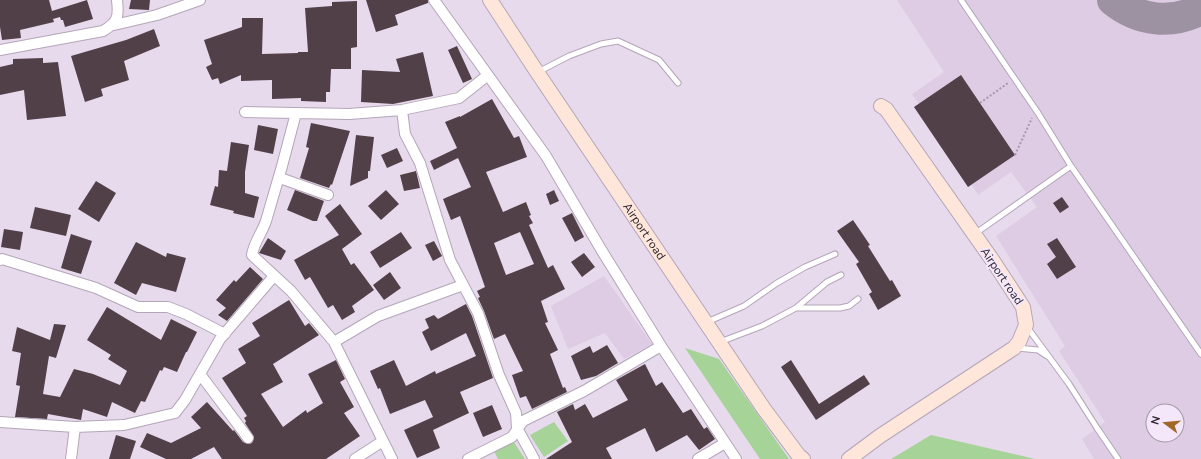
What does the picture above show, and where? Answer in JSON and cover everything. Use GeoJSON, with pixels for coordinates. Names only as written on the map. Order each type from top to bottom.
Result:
{"type":"FeatureCollection","features":[{"type":"Feature","properties":{"kind":"main road","name":"Airport road"},"geometry":{"type":"LineString","coordinates":[[490,0],[764,409],[799,456],[803,459]]}},
{"type":"Feature","properties":{"kind":"main road","name":"Airport road"},"geometry":{"type":"LineString","coordinates":[[881,106],[886,109],[974,234],[1023,307],[1026,325]]}},
{"type":"Feature","properties":{"kind":"main road"},"geometry":{"type":"LineString","coordinates":[[849,459],[880,436],[1014,348],[1020,342],[1026,325]]}},
{"type":"Feature","properties":{"kind":"street"},"geometry":{"type":"LineString","coordinates":[[114,25],[118,15],[118,0]]}},
{"type":"Feature","properties":{"kind":"street"},"geometry":{"type":"LineString","coordinates":[[0,50],[103,31],[114,25],[157,15],[200,0]]}},
{"type":"Feature","properties":{"kind":"street"},"geometry":{"type":"LineString","coordinates":[[434,0],[546,156],[602,251],[661,346],[736,459]]}},
{"type":"Feature","properties":{"kind":"street"},"geometry":{"type":"LineString","coordinates":[[245,112],[349,114],[402,110],[459,98],[488,75]]}},
{"type":"Feature","properties":{"kind":"street"},"geometry":{"type":"LineString","coordinates":[[402,110],[405,134],[420,163],[450,260],[478,313],[499,375],[516,413],[517,428],[534,459]]}},
{"type":"Feature","properties":{"kind":"street"},"geometry":{"type":"LineString","coordinates":[[296,113],[280,178],[264,226],[254,245],[252,255],[290,291],[334,342],[392,459]]}},
{"type":"Feature","properties":{"kind":"street"},"geometry":{"type":"LineString","coordinates":[[280,178],[328,195]]}},
{"type":"Feature","properties":{"kind":"street"},"geometry":{"type":"LineString","coordinates":[[0,260],[2,259],[96,288],[138,307],[168,307],[186,314],[225,334]]}},
{"type":"Feature","properties":{"kind":"street"},"geometry":{"type":"LineString","coordinates":[[0,422],[75,428],[124,425],[175,413],[220,339],[274,276]]}},
{"type":"Feature","properties":{"kind":"street"},"geometry":{"type":"LineString","coordinates":[[334,342],[378,316],[463,285]]}},
{"type":"Feature","properties":{"kind":"street"},"geometry":{"type":"LineString","coordinates":[[468,459],[512,437],[523,421],[584,391],[661,346]]}},
{"type":"Feature","properties":{"kind":"street"},"geometry":{"type":"LineString","coordinates":[[200,374],[248,438]]}},
{"type":"Feature","properties":{"kind":"street"},"geometry":{"type":"LineString","coordinates":[[72,459],[75,428]]}},
{"type":"Feature","properties":{"kind":"street"},"geometry":{"type":"LineString","coordinates":[[355,459],[383,441]]}},
{"type":"Feature","properties":{"kind":"street"},"geometry":{"type":"LineString","coordinates":[[698,459],[725,443]]}},
{"type":"Feature","properties":{"kind":"lane"},"geometry":{"type":"LineString","coordinates":[[961,0],[1038,113],[1071,166],[1201,354]]}},
{"type":"Feature","properties":{"kind":"lane"},"geometry":{"type":"LineString","coordinates":[[537,72],[569,56],[601,44],[618,42],[659,60],[678,83]]}},
{"type":"Feature","properties":{"kind":"lane"},"geometry":{"type":"LineString","coordinates":[[974,234],[1071,166]]}},
{"type":"Feature","properties":{"kind":"lane"},"geometry":{"type":"LineString","coordinates":[[706,323],[744,306],[777,283],[805,267],[835,254]]}},
{"type":"Feature","properties":{"kind":"lane"},"geometry":{"type":"LineString","coordinates":[[720,343],[762,326],[796,308],[827,282],[841,275]]}},
{"type":"Feature","properties":{"kind":"lane"},"geometry":{"type":"LineString","coordinates":[[796,308],[840,308],[850,306],[858,298]]}},
{"type":"Feature","properties":{"kind":"lane"},"geometry":{"type":"LineString","coordinates":[[1026,325],[1069,384],[1118,459]]}},
{"type":"Feature","properties":{"kind":"lane"},"geometry":{"type":"LineString","coordinates":[[1014,348],[1038,350],[1049,357],[1069,384]]}},
{"type":"Feature","properties":{"kind":"path"},"geometry":{"type":"LineString","coordinates":[[980,103],[1014,79]]}},
{"type":"Feature","properties":{"kind":"path"},"geometry":{"type":"LineString","coordinates":[[1015,155],[1032,118],[1038,113]]}},
{"type":"Feature","properties":{"kind":"shaded area"},"geometry":{"type":"Polygon","coordinates":[[[897,0],[1201,0],[1201,459],[1094,459],[1082,439],[1105,422],[1059,351],[1065,346],[996,236],[1037,207],[1011,172],[978,195],[972,185],[968,187],[914,107],[919,104],[912,94],[944,72],[897,0]]]}},
{"type":"Feature","properties":{"kind":"shaded area"},"geometry":{"type":"Polygon","coordinates":[[[604,276],[652,344],[624,359],[605,333],[568,349],[551,306],[604,276]]]}},
{"type":"Feature","properties":{"kind":"green space"},"geometry":{"type":"Polygon","coordinates":[[[685,348],[719,359],[789,459],[760,459],[685,348]]]}},
{"type":"Feature","properties":{"kind":"green space"},"geometry":{"type":"Polygon","coordinates":[[[554,422],[568,441],[544,457],[530,435],[554,422]]]}},
{"type":"Feature","properties":{"kind":"green space"},"geometry":{"type":"Polygon","coordinates":[[[931,435],[1035,459],[891,459],[931,435]]]}},
{"type":"Feature","properties":{"kind":"green space"},"geometry":{"type":"Polygon","coordinates":[[[512,439],[525,459],[498,459],[493,449],[512,439]]]}},
{"type":"Feature","properties":{"kind":"building"},"geometry":{"type":"Polygon","coordinates":[[[0,0],[49,0],[52,11],[87,0],[93,19],[65,27],[63,20],[61,20],[60,17],[53,19],[54,22],[20,30],[21,38],[2,40],[0,27],[0,0]]]}},
{"type":"Feature","properties":{"kind":"building"},"geometry":{"type":"Polygon","coordinates":[[[131,0],[150,0],[149,10],[129,9],[131,0]]]}},
{"type":"Feature","properties":{"kind":"building"},"geometry":{"type":"Polygon","coordinates":[[[366,0],[428,0],[428,3],[395,15],[398,25],[376,32],[366,0]]]}},
{"type":"Feature","properties":{"kind":"building"},"geometry":{"type":"Polygon","coordinates":[[[357,1],[357,47],[351,48],[351,69],[331,69],[330,92],[326,92],[326,102],[301,101],[301,98],[272,99],[272,80],[241,81],[241,75],[220,84],[218,78],[212,80],[206,67],[212,64],[204,40],[242,27],[242,18],[263,18],[262,54],[308,52],[305,8],[332,6],[332,2],[357,1]]]}},
{"type":"Feature","properties":{"kind":"building"},"geometry":{"type":"Polygon","coordinates":[[[154,29],[160,46],[124,61],[129,80],[101,89],[103,96],[85,102],[71,56],[126,40],[154,29]]]}},
{"type":"Feature","properties":{"kind":"building"},"geometry":{"type":"Polygon","coordinates":[[[457,46],[472,79],[463,83],[448,50],[457,46]]]}},
{"type":"Feature","properties":{"kind":"building"},"geometry":{"type":"Polygon","coordinates":[[[423,52],[433,96],[393,104],[361,102],[362,70],[400,72],[396,59],[423,52]]]}},
{"type":"Feature","properties":{"kind":"building"},"geometry":{"type":"Polygon","coordinates":[[[43,58],[43,63],[58,62],[66,116],[27,120],[24,90],[0,95],[0,67],[13,64],[13,59],[43,58]]]}},
{"type":"Feature","properties":{"kind":"building"},"geometry":{"type":"Polygon","coordinates":[[[961,75],[1015,155],[968,187],[914,107],[961,75]]]}},
{"type":"Feature","properties":{"kind":"building"},"geometry":{"type":"Polygon","coordinates":[[[492,99],[514,138],[519,136],[527,157],[486,172],[503,212],[526,202],[531,215],[529,216],[533,223],[529,225],[548,268],[553,265],[565,289],[541,301],[548,322],[545,323],[558,350],[550,354],[563,388],[565,387],[567,392],[532,409],[526,396],[520,398],[512,375],[523,371],[505,334],[494,339],[478,298],[480,297],[477,291],[485,287],[460,216],[451,220],[443,199],[471,187],[458,158],[434,170],[430,161],[457,148],[445,122],[460,117],[492,99]],[[520,232],[494,243],[506,275],[534,264],[520,232]]]}},
{"type":"Feature","properties":{"kind":"building"},"geometry":{"type":"Polygon","coordinates":[[[311,123],[350,131],[332,185],[331,184],[329,188],[300,178],[309,148],[306,147],[311,123]]]}},
{"type":"Feature","properties":{"kind":"building"},"geometry":{"type":"Polygon","coordinates":[[[258,125],[278,129],[273,154],[254,150],[258,125]]]}},
{"type":"Feature","properties":{"kind":"building"},"geometry":{"type":"Polygon","coordinates":[[[356,135],[374,137],[368,178],[350,186],[356,135]]]}},
{"type":"Feature","properties":{"kind":"building"},"geometry":{"type":"Polygon","coordinates":[[[231,142],[249,145],[245,172],[245,193],[259,197],[254,218],[210,205],[215,186],[218,187],[219,170],[227,171],[231,142]]]}},
{"type":"Feature","properties":{"kind":"building"},"geometry":{"type":"Polygon","coordinates":[[[397,148],[403,161],[387,168],[381,155],[397,148]]]}},
{"type":"Feature","properties":{"kind":"building"},"geometry":{"type":"Polygon","coordinates":[[[416,171],[420,188],[404,191],[400,175],[416,171]]]}},
{"type":"Feature","properties":{"kind":"building"},"geometry":{"type":"Polygon","coordinates":[[[96,181],[116,193],[99,222],[78,209],[96,181]]]}},
{"type":"Feature","properties":{"kind":"building"},"geometry":{"type":"Polygon","coordinates":[[[295,190],[324,201],[317,221],[313,221],[287,210],[295,190]]]}},
{"type":"Feature","properties":{"kind":"building"},"geometry":{"type":"Polygon","coordinates":[[[386,190],[399,204],[381,220],[368,206],[386,190]]]}},
{"type":"Feature","properties":{"kind":"building"},"geometry":{"type":"Polygon","coordinates":[[[554,190],[559,201],[550,205],[546,194],[554,190]]]}},
{"type":"Feature","properties":{"kind":"building"},"geometry":{"type":"Polygon","coordinates":[[[1062,197],[1069,207],[1060,213],[1053,203],[1062,197]]]}},
{"type":"Feature","properties":{"kind":"building"},"geometry":{"type":"Polygon","coordinates":[[[340,204],[362,234],[342,249],[351,265],[354,263],[374,290],[352,306],[355,312],[342,320],[333,305],[328,308],[310,277],[305,280],[294,260],[339,235],[325,216],[340,204]]]}},
{"type":"Feature","properties":{"kind":"building"},"geometry":{"type":"Polygon","coordinates":[[[35,207],[71,215],[66,236],[30,228],[35,207]]]}},
{"type":"Feature","properties":{"kind":"building"},"geometry":{"type":"Polygon","coordinates":[[[572,213],[584,237],[575,242],[562,218],[572,213]]]}},
{"type":"Feature","properties":{"kind":"building"},"geometry":{"type":"Polygon","coordinates":[[[853,220],[870,245],[868,246],[890,281],[892,280],[901,296],[878,310],[869,294],[872,292],[856,264],[859,262],[837,231],[853,220]]]}},
{"type":"Feature","properties":{"kind":"building"},"geometry":{"type":"Polygon","coordinates":[[[4,229],[23,232],[20,250],[1,247],[4,229]]]}},
{"type":"Feature","properties":{"kind":"building"},"geometry":{"type":"Polygon","coordinates":[[[401,232],[412,248],[380,268],[370,252],[401,232]]]}},
{"type":"Feature","properties":{"kind":"building"},"geometry":{"type":"Polygon","coordinates":[[[71,234],[92,241],[81,274],[61,268],[71,234]]]}},
{"type":"Feature","properties":{"kind":"building"},"geometry":{"type":"Polygon","coordinates":[[[268,238],[286,251],[281,260],[259,253],[268,238]]]}},
{"type":"Feature","properties":{"kind":"building"},"geometry":{"type":"Polygon","coordinates":[[[1057,238],[1076,267],[1057,279],[1047,264],[1056,257],[1047,244],[1057,238]]]}},
{"type":"Feature","properties":{"kind":"building"},"geometry":{"type":"Polygon","coordinates":[[[434,241],[442,256],[433,261],[425,245],[434,241]]]}},
{"type":"Feature","properties":{"kind":"building"},"geometry":{"type":"Polygon","coordinates":[[[136,242],[166,257],[167,253],[186,258],[176,292],[142,283],[136,295],[114,283],[136,242]]]}},
{"type":"Feature","properties":{"kind":"building"},"geometry":{"type":"Polygon","coordinates":[[[584,253],[595,267],[582,277],[571,262],[584,253]]]}},
{"type":"Feature","properties":{"kind":"building"},"geometry":{"type":"Polygon","coordinates":[[[250,267],[263,279],[227,321],[218,315],[226,308],[216,300],[234,280],[236,282],[250,267]]]}},
{"type":"Feature","properties":{"kind":"building"},"geometry":{"type":"Polygon","coordinates":[[[390,272],[401,288],[384,300],[373,285],[390,272]]]}},
{"type":"Feature","properties":{"kind":"building"},"geometry":{"type":"Polygon","coordinates":[[[289,300],[305,326],[309,323],[319,335],[273,364],[283,382],[261,394],[283,427],[306,410],[307,413],[323,403],[308,374],[336,360],[345,379],[340,382],[354,407],[344,413],[360,436],[326,459],[222,459],[214,447],[191,459],[166,459],[140,447],[147,433],[171,443],[201,428],[191,417],[207,402],[233,431],[234,430],[243,442],[248,444],[252,443],[254,437],[245,423],[246,421],[244,418],[247,416],[222,378],[246,363],[238,349],[260,336],[252,323],[289,300]]]}},
{"type":"Feature","properties":{"kind":"building"},"geometry":{"type":"Polygon","coordinates":[[[466,304],[472,316],[493,378],[460,392],[469,413],[433,430],[440,448],[417,458],[404,430],[433,417],[425,400],[390,414],[380,388],[378,389],[370,371],[394,360],[406,386],[435,371],[436,374],[476,356],[466,333],[431,351],[422,332],[429,328],[425,319],[434,315],[438,319],[466,304]]]}},
{"type":"Feature","properties":{"kind":"building"},"geometry":{"type":"Polygon","coordinates":[[[107,307],[161,340],[171,319],[197,332],[177,372],[164,367],[162,371],[160,370],[145,402],[141,401],[135,413],[112,402],[107,417],[83,409],[81,420],[48,414],[47,419],[15,417],[20,386],[16,385],[21,353],[12,351],[17,327],[50,340],[54,324],[66,325],[56,358],[49,356],[43,394],[60,397],[74,369],[93,374],[120,385],[127,371],[108,359],[111,355],[87,340],[107,307]]]}},
{"type":"Feature","properties":{"kind":"building"},"geometry":{"type":"Polygon","coordinates":[[[607,345],[618,363],[596,376],[581,380],[571,356],[590,346],[593,353],[607,345]]]}},
{"type":"Feature","properties":{"kind":"building"},"geometry":{"type":"Polygon","coordinates":[[[791,360],[819,404],[864,375],[870,384],[816,420],[781,367],[791,360]]]}},
{"type":"Feature","properties":{"kind":"building"},"geometry":{"type":"Polygon","coordinates":[[[645,364],[656,386],[662,382],[683,413],[691,409],[704,429],[707,427],[715,439],[699,450],[687,435],[656,452],[645,428],[606,448],[612,459],[546,459],[572,442],[557,412],[573,404],[575,410],[585,404],[593,418],[628,400],[616,380],[645,364]]]}},
{"type":"Feature","properties":{"kind":"building"},"geometry":{"type":"Polygon","coordinates":[[[492,405],[502,429],[483,437],[473,413],[492,405]]]}},
{"type":"Feature","properties":{"kind":"building"},"geometry":{"type":"Polygon","coordinates":[[[116,435],[136,441],[130,459],[109,459],[116,435]]]}},
{"type":"Feature","properties":{"kind":"taxiway"},"geometry":{"type":"LineString","coordinates":[[1113,0],[1134,13],[1156,18],[1167,19],[1179,17],[1201,9]]}}]}
